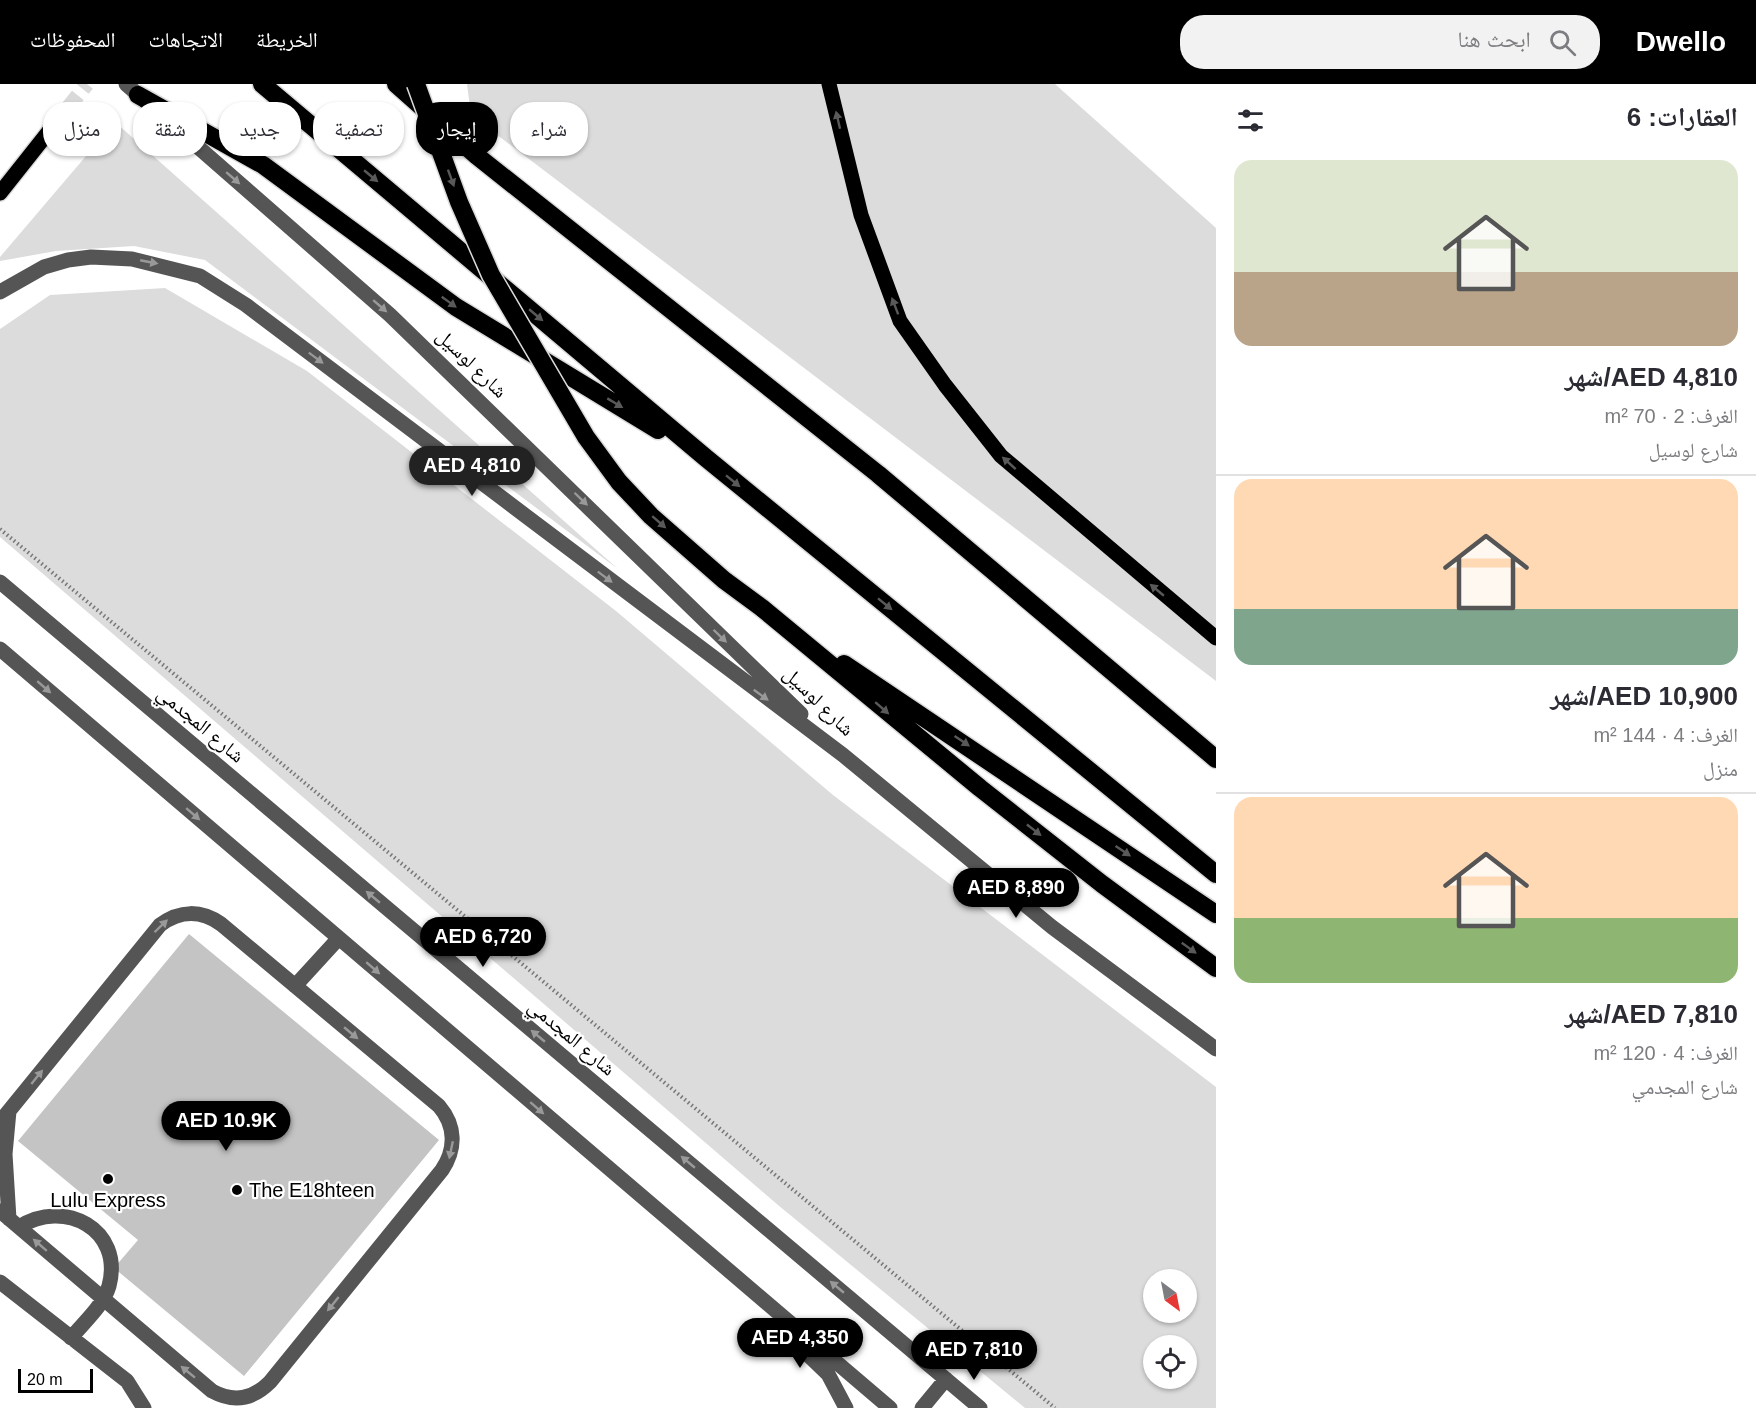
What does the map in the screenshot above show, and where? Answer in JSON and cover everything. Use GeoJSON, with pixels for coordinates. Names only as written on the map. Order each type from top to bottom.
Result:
{"type":"FeatureCollection","features":[{"type":"Feature","properties":{"kind":"highway"},"geometry":{"type":"LineString","coordinates":[[262,84],[706,458],[1216,874]]}},
{"type":"Feature","properties":{"kind":"highway"},"geometry":{"type":"LineString","coordinates":[[396,84],[477,156],[878,474],[1212,754]]}},
{"type":"Feature","properties":{"kind":"highway"},"geometry":{"type":"LineString","coordinates":[[416,84],[459,202],[491,274],[586,437],[619,482],[651,516],[724,580],[790,629],[887,713],[1102,884],[1216,968]]}},
{"type":"Feature","properties":{"kind":"highway"},"geometry":{"type":"LineString","coordinates":[[132,89],[263,165],[456,308],[706,458]]}},
{"type":"Feature","properties":{"kind":"highway"},"geometry":{"type":"LineString","coordinates":[[790,629],[908,704],[1216,914]]}},
{"type":"Feature","properties":{"kind":"main road"},"geometry":{"type":"LineString","coordinates":[[829,84],[861,215],[900,321],[945,385],[1001,456],[1216,638]]}},
{"type":"Feature","properties":{"kind":"main road"},"geometry":{"type":"LineString","coordinates":[[0,193],[43,139]]}},
{"type":"Feature","properties":{"kind":"street","name":"شارع لوسيل"},"geometry":{"type":"LineString","coordinates":[[132,89],[390,315],[843,755]]}},
{"type":"Feature","properties":{"kind":"street","name":"شارع لوسيل"},"geometry":{"type":"LineString","coordinates":[[0,292],[44,267],[91,257],[132,259],[200,276],[246,305],[843,755]]}},
{"type":"Feature","properties":{"kind":"street","name":"شارع المجدمي"},"geometry":{"type":"LineString","coordinates":[[0,582],[980,1408]]}},
{"type":"Feature","properties":{"kind":"street"},"geometry":{"type":"LineString","coordinates":[[1,653],[890,1408]]}},
{"type":"Feature","properties":{"kind":"street"},"geometry":{"type":"LineString","coordinates":[[843,755],[1052,927],[1216,1049]]}},
{"type":"Feature","properties":{"kind":"street"},"geometry":{"type":"LineString","coordinates":[[195,913],[213,918],[439,1106],[445,1113],[452,1132],[448,1162],[270,1382],[253,1395],[232,1398],[212,1391],[9,1219],[5,1176],[5,1117],[160,925],[177,915],[195,913]]}},
{"type":"Feature","properties":{"kind":"street"},"geometry":{"type":"LineString","coordinates":[[295,986],[338,939]]}},
{"type":"Feature","properties":{"kind":"street"},"geometry":{"type":"LineString","coordinates":[[9,1219],[56,1214],[81,1220],[101,1237],[110,1262],[111,1275],[103,1300],[72,1338]]}},
{"type":"Feature","properties":{"kind":"street"},"geometry":{"type":"LineString","coordinates":[[0,1282],[127,1381],[136,1391],[144,1408]]}},
{"type":"Feature","properties":{"kind":"street"},"geometry":{"type":"LineString","coordinates":[[786,1320],[793,1339],[832,1379],[846,1408]]}},
{"type":"Feature","properties":{"kind":"street"},"geometry":{"type":"LineString","coordinates":[[922,1408],[946,1379]]}},
{"type":"Feature","properties":{"kind":"path"},"geometry":{"type":"LineString","coordinates":[[0,528],[1056,1408]]}},
{"type":"Feature","properties":{"kind":"shaded area"},"geometry":{"type":"Polygon","coordinates":[[[467,84],[1055,84],[1216,228],[1216,681],[525,156],[588,156],[588,102],[510,102],[510,145],[498,136],[498,102],[469,102],[467,84]]]}},
{"type":"Feature","properties":{"kind":"shaded area"},"geometry":{"type":"Polygon","coordinates":[[[121,127],[133,138],[133,156],[153,156],[618,569],[205,260],[134,246],[56,251],[0,261],[0,257],[86,156],[121,156],[121,127]]]}},
{"type":"Feature","properties":{"kind":"shaded area"},"geometry":{"type":"Polygon","coordinates":[[[165,288],[307,371],[616,611],[833,795],[1216,1087],[1216,1408],[1025,1408],[778,1205],[0,537],[0,329],[50,295],[165,288]]]}},
{"type":"Feature","properties":{"kind":"building","name":"The E18hteen"},"geometry":{"type":"Polygon","coordinates":[[[189,934],[439,1140],[244,1376],[114,1268],[138,1240],[18,1141],[189,934]]]}},
{"type":"Feature","properties":{"kind":"tunnel"},"geometry":{"type":"LineString","coordinates":[[73,102],[87,84]]}},
{"type":"Feature","properties":{"kind":"place","name":"Lulu Express"},"geometry":{"type":"Point","coordinates":[108,1179]}},
{"type":"Feature","properties":{"kind":"place","name":"The E18hteen"},"geometry":{"type":"Point","coordinates":[237,1190]}}]}
